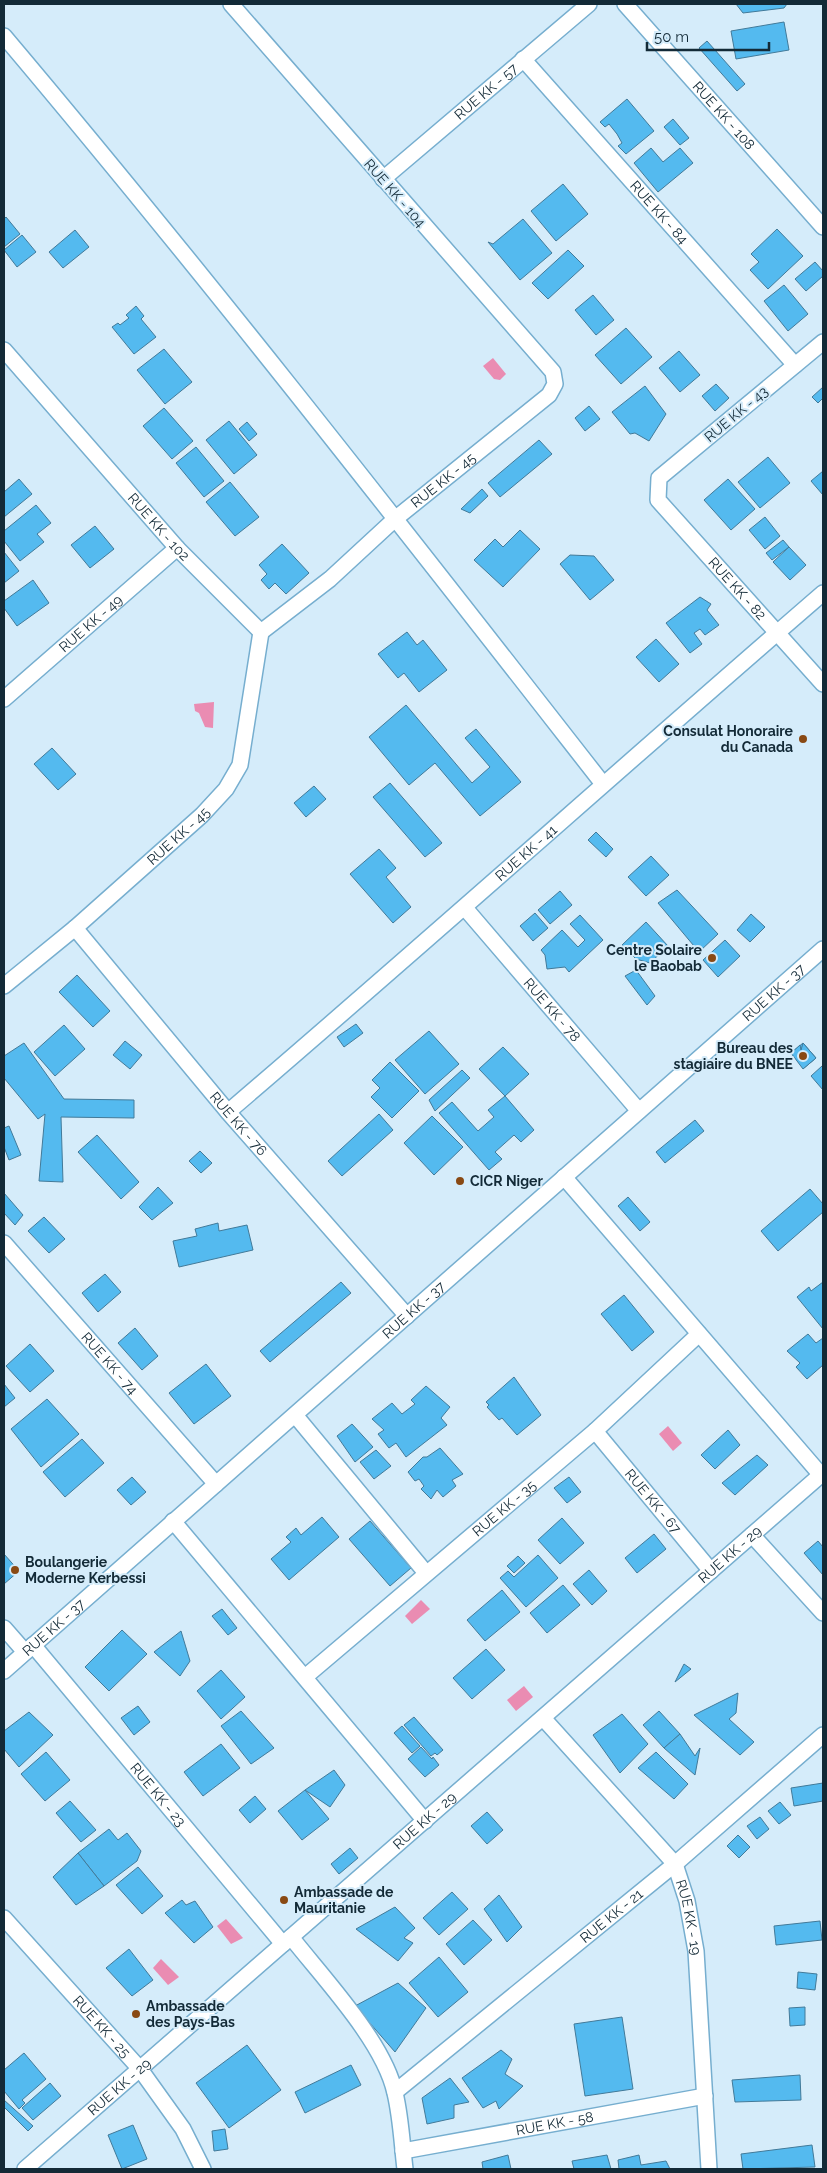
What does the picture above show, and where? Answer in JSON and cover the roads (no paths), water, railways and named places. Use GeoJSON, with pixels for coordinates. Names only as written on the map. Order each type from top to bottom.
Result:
{"type":"FeatureCollection","features":[{"type":"Feature","properties":{"kind":"street","name":"RUE KK - 104"},"geometry":{"type":"LineString","coordinates":[[231,4],[553,372],[555,384]]}},
{"type":"Feature","properties":{"kind":"street","name":"RUE KK - 57"},"geometry":{"type":"LineString","coordinates":[[383,179],[589,4]]}},
{"type":"Feature","properties":{"kind":"street","name":"RUE KK - 108"},"geometry":{"type":"LineString","coordinates":[[625,4],[823,227]]}},
{"type":"Feature","properties":{"kind":"street"},"geometry":{"type":"LineString","coordinates":[[4,36],[111,162],[603,784]]}},
{"type":"Feature","properties":{"kind":"street","name":"RUE KK - 84"},"geometry":{"type":"LineString","coordinates":[[523,59],[795,365]]}},
{"type":"Feature","properties":{"kind":"street","name":"RUE KK - 43"},"geometry":{"type":"LineString","coordinates":[[657,490],[658,478],[823,342]]}},
{"type":"Feature","properties":{"kind":"street","name":"RUE KK - 102"},"geometry":{"type":"LineString","coordinates":[[4,350],[176,548],[261,632]]}},
{"type":"Feature","properties":{"kind":"street","name":"RUE KK - 45"},"geometry":{"type":"LineString","coordinates":[[4,986],[75,928],[202,815],[226,789],[240,765],[261,632],[330,579],[395,519],[549,395],[555,384]]}},
{"type":"Feature","properties":{"kind":"street","name":"RUE KK - 82"},"geometry":{"type":"LineString","coordinates":[[657,490],[658,500],[823,684]]}},
{"type":"Feature","properties":{"kind":"street","name":"RUE KK - 49"},"geometry":{"type":"LineString","coordinates":[[4,699],[176,548]]}},
{"type":"Feature","properties":{"kind":"street","name":"RUE KK - 41"},"geometry":{"type":"LineString","coordinates":[[228,1112],[465,908],[603,784],[823,593]]}},
{"type":"Feature","properties":{"kind":"street","name":"RUE KK - 78"},"geometry":{"type":"LineString","coordinates":[[465,908],[639,1111]]}},
{"type":"Feature","properties":{"kind":"street","name":"RUE KK - 76"},"geometry":{"type":"LineString","coordinates":[[75,928],[228,1112],[407,1316]]}},
{"type":"Feature","properties":{"kind":"street","name":"RUE KK - 37"},"geometry":{"type":"LineString","coordinates":[[4,1670],[823,949]]}},
{"type":"Feature","properties":{"kind":"street"},"geometry":{"type":"LineString","coordinates":[[564,1177],[822,1474]]}},
{"type":"Feature","properties":{"kind":"street","name":"RUE KK - 74"},"geometry":{"type":"LineString","coordinates":[[4,1243],[216,1484]]}},
{"type":"Feature","properties":{"kind":"street","name":"RUE KK - 35"},"geometry":{"type":"LineString","coordinates":[[304,1677],[595,1431],[699,1334]]}},
{"type":"Feature","properties":{"kind":"street"},"geometry":{"type":"LineString","coordinates":[[295,1415],[426,1573]]}},
{"type":"Feature","properties":{"kind":"street","name":"RUE KK - 67"},"geometry":{"type":"LineString","coordinates":[[595,1431],[711,1571]]}},
{"type":"Feature","properties":{"kind":"street","name":"RUE KK - 29"},"geometry":{"type":"LineString","coordinates":[[25,2169],[822,1474]]}},
{"type":"Feature","properties":{"kind":"street"},"geometry":{"type":"LineString","coordinates":[[173,1522],[425,1821]]}},
{"type":"Feature","properties":{"kind":"street"},"geometry":{"type":"LineString","coordinates":[[752,1535],[823,1613]]}},
{"type":"Feature","properties":{"kind":"street","name":"RUE KK - 23"},"geometry":{"type":"LineString","coordinates":[[4,1628],[29,1648],[368,2035],[381,2056],[395,2092],[405,2169]]}},
{"type":"Feature","properties":{"kind":"street","name":"RUE KK - 19"},"geometry":{"type":"LineString","coordinates":[[543,1718],[675,1864],[687,1901],[696,1952],[709,2169]]}},
{"type":"Feature","properties":{"kind":"street","name":"RUE KK - 21"},"geometry":{"type":"LineString","coordinates":[[395,2092],[675,1864],[823,1735]]}},
{"type":"Feature","properties":{"kind":"street","name":"RUE KK - 25"},"geometry":{"type":"LineString","coordinates":[[4,1918],[9,1935],[140,2069],[183,2129],[202,2169]]}},
{"type":"Feature","properties":{"kind":"street","name":"RUE KK - 58"},"geometry":{"type":"LineString","coordinates":[[403,2151],[705,2096]]}},
{"type":"Feature","properties":{"kind":"place","name":"Consulat Honoraire du Canada"},"geometry":{"type":"Point","coordinates":[803,739]}},
{"type":"Feature","properties":{"kind":"place","name":"Centre Solaire le Baobab"},"geometry":{"type":"Point","coordinates":[712,958]}},
{"type":"Feature","properties":{"kind":"place","name":"Bureau des stagiaire du BNEE"},"geometry":{"type":"Point","coordinates":[803,1056]}},
{"type":"Feature","properties":{"kind":"place","name":"CICR Niger"},"geometry":{"type":"Point","coordinates":[460,1181]}},
{"type":"Feature","properties":{"kind":"place","name":"Boulangerie Moderne Kerbessi"},"geometry":{"type":"Point","coordinates":[15,1570]}},
{"type":"Feature","properties":{"kind":"place","name":"Ambassade de Mauritanie"},"geometry":{"type":"Point","coordinates":[284,1900]}},
{"type":"Feature","properties":{"kind":"place","name":"Ambassade des Pays-Bas"},"geometry":{"type":"Point","coordinates":[136,2014]}}]}
